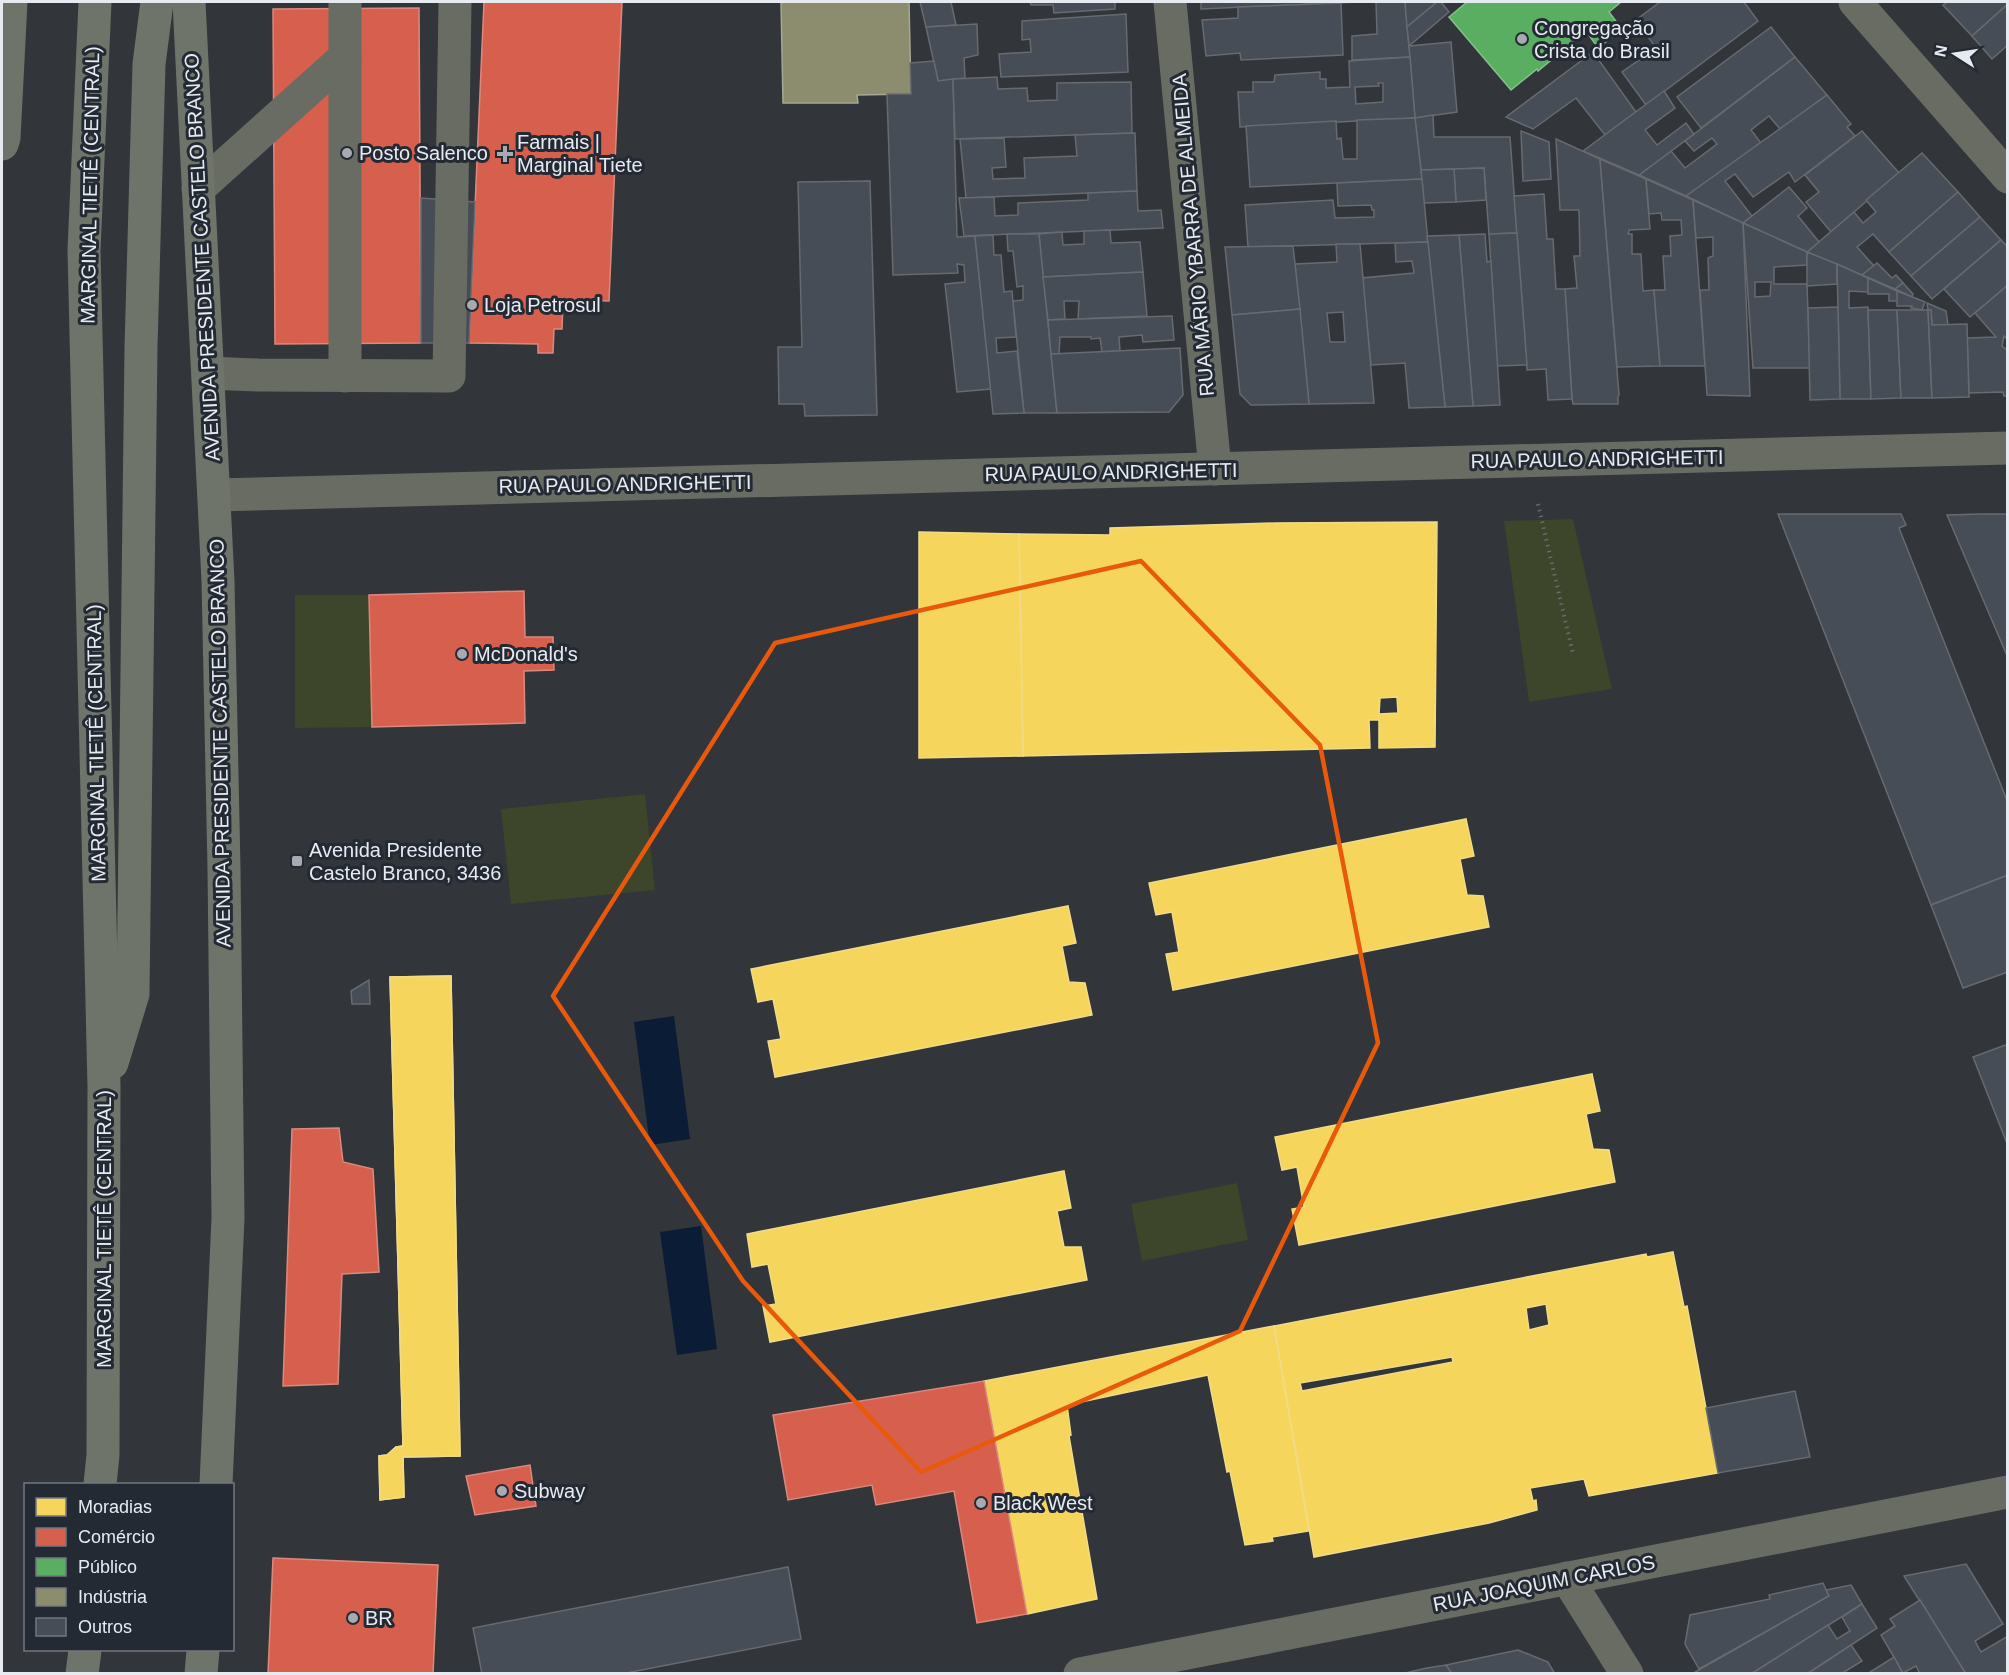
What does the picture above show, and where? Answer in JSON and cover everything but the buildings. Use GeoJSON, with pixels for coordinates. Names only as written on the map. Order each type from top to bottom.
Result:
{"type":"FeatureCollection","features":[{"type":"Feature","properties":{"kind":"highway"},"geometry":{"type":"LineString","coordinates":[[2,144],[11,2]]}},
{"type":"Feature","properties":{"kind":"highway","name":"MARGINAL TIETÊ (CENTRAL)"},"geometry":{"type":"LineString","coordinates":[[96,2],[84,250],[104,1087],[103,1455],[100,1483]]}},
{"type":"Feature","properties":{"kind":"highway"},"geometry":{"type":"LineString","coordinates":[[104,1087],[134,994],[141,347],[149,64],[156,2]]}},
{"type":"Feature","properties":{"kind":"highway","name":"AVENIDA PRESIDENTE CASTELO BRANCO"},"geometry":{"type":"LineString","coordinates":[[189,2],[218,581],[224,869],[228,1218],[216,1483]]}},
{"type":"Feature","properties":{"kind":"highway"},"geometry":{"type":"LineString","coordinates":[[82,1674],[84,1651]]}},
{"type":"Feature","properties":{"kind":"highway"},"geometry":{"type":"LineString","coordinates":[[201,1674],[203,1651]]}},
{"type":"Feature","properties":{"kind":"street"},"geometry":{"type":"LineString","coordinates":[[345,2],[345,376]]}},
{"type":"Feature","properties":{"kind":"street"},"geometry":{"type":"LineString","coordinates":[[208,373],[449,376],[455,2]]}},
{"type":"Feature","properties":{"kind":"street","name":"RUA MÁRIO YBARRA DE ALMEIDA"},"geometry":{"type":"LineString","coordinates":[[1170,2],[1215,469]]}},
{"type":"Feature","properties":{"kind":"street"},"geometry":{"type":"LineString","coordinates":[[1855,2],[2007,177]]}},
{"type":"Feature","properties":{"kind":"street"},"geometry":{"type":"LineString","coordinates":[[198,189],[345,57]]}},
{"type":"Feature","properties":{"kind":"street","name":"RUA PAULO ANDRIGHETTI"},"geometry":{"type":"LineString","coordinates":[[214,495],[2007,448]]}},
{"type":"Feature","properties":{"kind":"street","name":"RUA JOAQUIM CARLOS"},"geometry":{"type":"LineString","coordinates":[[1080,1674],[2007,1492]]}},
{"type":"Feature","properties":{"kind":"street"},"geometry":{"type":"LineString","coordinates":[[1567,1578],[1628,1674]]}},
{"type":"Feature","properties":{"kind":"path"},"geometry":{"type":"LineString","coordinates":[[1483,462],[1539,505],[1573,654]]}},
{"type":"Feature","properties":{"kind":"highlighted area"},"geometry":{"type":"Polygon","coordinates":[[[1141,561],[1320,745],[1378,1043],[1240,1331],[921,1472],[743,1281],[553,996],[775,643],[1141,561]]]}},
{"type":"Feature","properties":{"kind":"green space"},"geometry":{"type":"Polygon","coordinates":[[[1573,519],[1612,689],[1529,702],[1504,521],[1573,519]]]}},
{"type":"Feature","properties":{"kind":"green space"},"geometry":{"type":"Polygon","coordinates":[[[295,595],[369,595],[372,727],[295,728],[295,595]]]}},
{"type":"Feature","properties":{"kind":"green space"},"geometry":{"type":"Polygon","coordinates":[[[645,794],[655,890],[511,904],[501,809],[645,794]]]}},
{"type":"Feature","properties":{"kind":"green space"},"geometry":{"type":"Polygon","coordinates":[[[1237,1183],[1248,1240],[1142,1261],[1131,1204],[1237,1183]]]}},
{"type":"Feature","properties":{"kind":"water"},"geometry":{"type":"Polygon","coordinates":[[[674,1016],[690,1139],[650,1145],[634,1022],[674,1016]]]}},
{"type":"Feature","properties":{"kind":"water"},"geometry":{"type":"Polygon","coordinates":[[[701,1226],[717,1349],[677,1355],[660,1232],[701,1226]]]}},
{"type":"Feature","properties":{"kind":"place","name":"Congregação Crista do Brasil"},"geometry":{"type":"Point","coordinates":[1522,39]}},
{"type":"Feature","properties":{"kind":"place","name":"Posto Salenco"},"geometry":{"type":"Point","coordinates":[347,153]}},
{"type":"Feature","properties":{"kind":"place","name":"Farmais | Marginal Tiete"},"geometry":{"type":"Point","coordinates":[505,154]}},
{"type":"Feature","properties":{"kind":"place","name":"Loja Petrosul"},"geometry":{"type":"Point","coordinates":[472,305]}},
{"type":"Feature","properties":{"kind":"place","name":"McDonald's"},"geometry":{"type":"Point","coordinates":[462,654]}},
{"type":"Feature","properties":{"kind":"place","name":"Avenida Presidente Castelo Branco, 3436"},"geometry":{"type":"Point","coordinates":[297,861]}},
{"type":"Feature","properties":{"kind":"place","name":"Subway"},"geometry":{"type":"Point","coordinates":[502,1491]}},
{"type":"Feature","properties":{"kind":"place","name":"Black West"},"geometry":{"type":"Point","coordinates":[981,1503]}},
{"type":"Feature","properties":{"kind":"place","name":"BR"},"geometry":{"type":"Point","coordinates":[353,1618]}}]}
